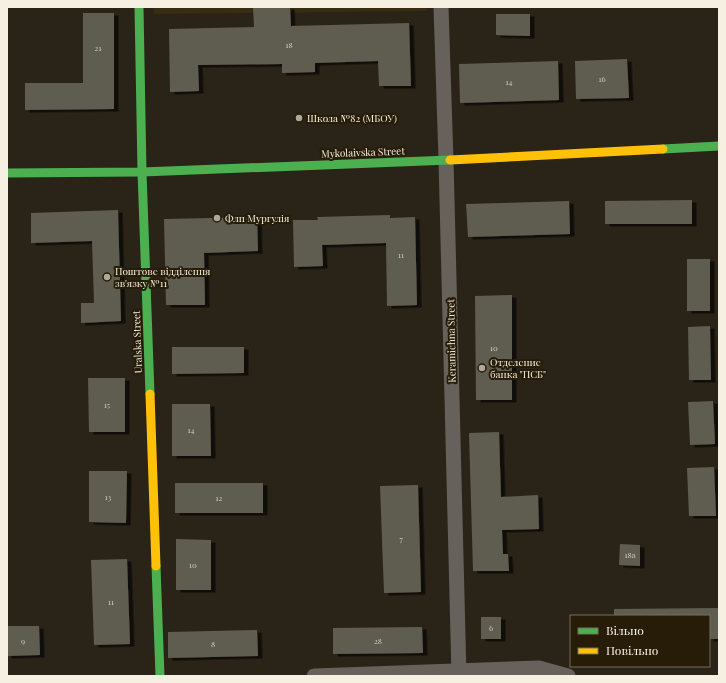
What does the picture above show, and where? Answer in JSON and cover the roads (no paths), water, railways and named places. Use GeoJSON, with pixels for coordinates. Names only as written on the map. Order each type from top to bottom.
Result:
{"type":"FeatureCollection","features":[{"type":"Feature","properties":{"kind":"street","name":"Uralska Street"},"geometry":{"type":"LineString","coordinates":[[139,7],[142,172],[160,676]]}},
{"type":"Feature","properties":{"kind":"street","name":"Keramichna Street"},"geometry":{"type":"LineString","coordinates":[[441,7],[459,673]]}},
{"type":"Feature","properties":{"kind":"street","name":"Mykolaivska Street"},"geometry":{"type":"LineString","coordinates":[[7,173],[142,172],[446,160],[719,146]]}},
{"type":"Feature","properties":{"kind":"street"},"geometry":{"type":"LineString","coordinates":[[314,676],[459,673],[539,668],[568,676]]}},
{"type":"Feature","properties":{"kind":"place","name":"Школа №82 (МБОУ)"},"geometry":{"type":"Point","coordinates":[299,118]}},
{"type":"Feature","properties":{"kind":"place","name":"Флп Мургулія"},"geometry":{"type":"Point","coordinates":[217,218]}},
{"type":"Feature","properties":{"kind":"place","name":"Поштове відділення зв'язку №11"},"geometry":{"type":"Point","coordinates":[107,277]}},
{"type":"Feature","properties":{"kind":"place","name":"Отделение банка \"ПСБ\""},"geometry":{"type":"Point","coordinates":[482,368]}}]}
